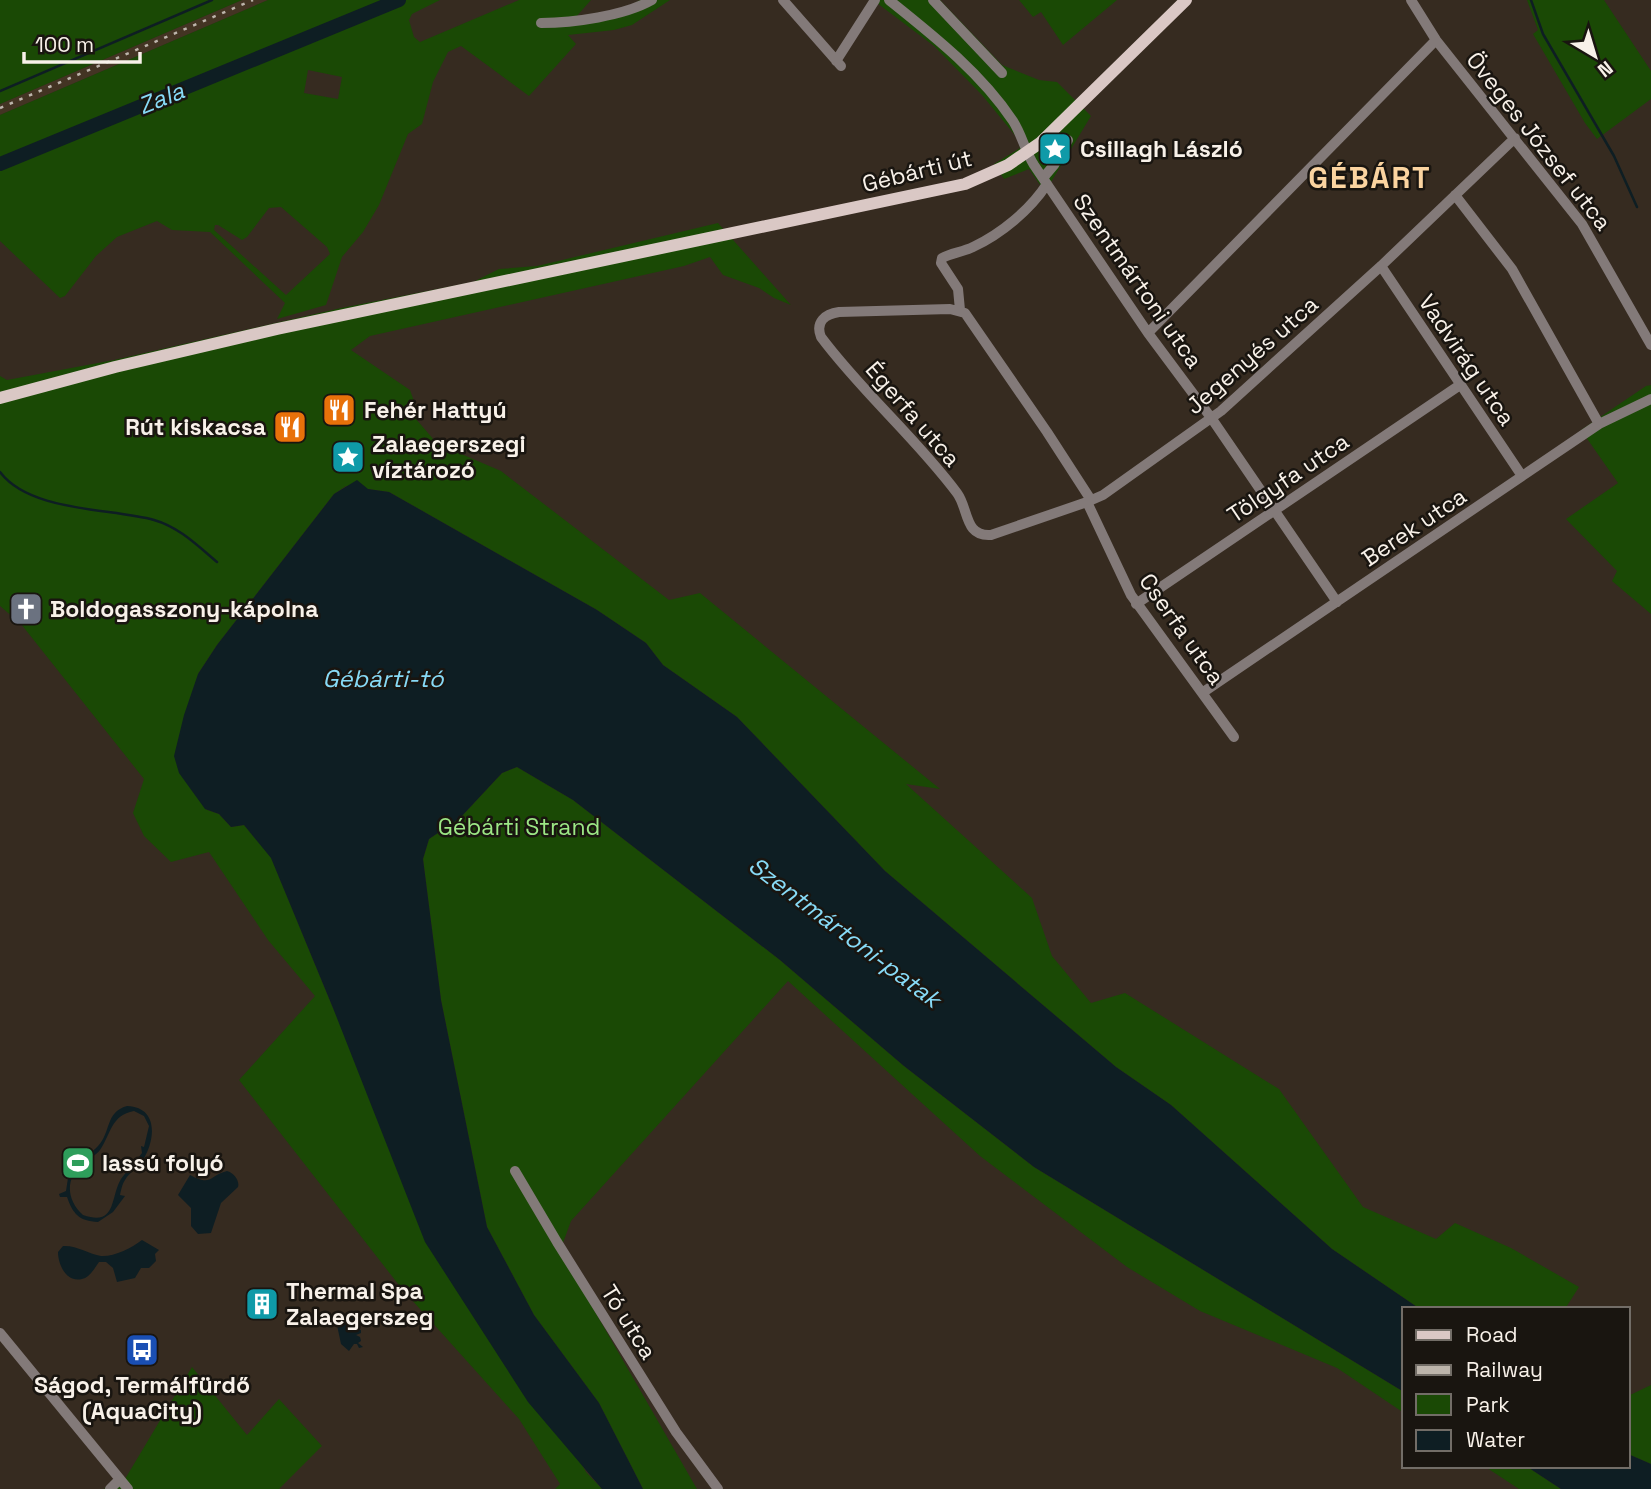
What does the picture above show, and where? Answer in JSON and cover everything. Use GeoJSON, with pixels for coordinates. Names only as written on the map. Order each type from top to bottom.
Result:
{"type":"FeatureCollection","features":[{"type":"Feature","properties":{"kind":"main road","name":"Gébárti út"},"geometry":{"type":"LineString","coordinates":[[0,398],[271,330],[955,187],[981,178],[1027,153],[1057,128],[1186,0]]}},
{"type":"Feature","properties":{"kind":"street"},"geometry":{"type":"LineString","coordinates":[[541,23],[615,13],[652,0]]}},
{"type":"Feature","properties":{"kind":"street"},"geometry":{"type":"LineString","coordinates":[[783,0],[839,63],[875,0]]}},
{"type":"Feature","properties":{"kind":"street","name":"Szentmártoni utca"},"geometry":{"type":"LineString","coordinates":[[889,0],[958,58],[1010,116],[1027,153],[1045,181],[1337,602]]}},
{"type":"Feature","properties":{"kind":"street"},"geometry":{"type":"LineString","coordinates":[[933,0],[1002,73]]}},
{"type":"Feature","properties":{"kind":"street","name":"Öveges József utca"},"geometry":{"type":"LineString","coordinates":[[1411,0],[1436,40],[1587,232],[1651,345]]}},
{"type":"Feature","properties":{"kind":"street"},"geometry":{"type":"LineString","coordinates":[[1148,333],[1436,40]]}},
{"type":"Feature","properties":{"kind":"street"},"geometry":{"type":"LineString","coordinates":[[958,58],[973,44]]}},
{"type":"Feature","properties":{"kind":"street","name":"Jegenyés utca"},"geometry":{"type":"LineString","coordinates":[[975,532],[991,535],[1110,492],[1212,419],[1381,266],[1515,138]]}},
{"type":"Feature","properties":{"kind":"street"},"geometry":{"type":"LineString","coordinates":[[1045,181],[1068,140]]}},
{"type":"Feature","properties":{"kind":"street","name":"Cserfa utca"},"geometry":{"type":"LineString","coordinates":[[1045,181],[1028,208],[976,245],[942,258],[941,263],[958,289],[960,310],[972,320],[1089,501],[1136,604],[1234,737]]}},
{"type":"Feature","properties":{"kind":"street"},"geometry":{"type":"LineString","coordinates":[[1455,195],[1512,270],[1599,424]]}},
{"type":"Feature","properties":{"kind":"street","name":"Vadvirág utca"},"geometry":{"type":"LineString","coordinates":[[1381,266],[1522,477]]}},
{"type":"Feature","properties":{"kind":"street","name":"Égerfa utca"},"geometry":{"type":"LineString","coordinates":[[960,310],[839,312],[828,315],[820,323],[820,333],[958,495],[969,525],[975,532]]}},
{"type":"Feature","properties":{"kind":"street","name":"Tölgyfa utca"},"geometry":{"type":"LineString","coordinates":[[1136,604],[1460,385]]}},
{"type":"Feature","properties":{"kind":"street","name":"Berek utca"},"geometry":{"type":"LineString","coordinates":[[1202,693],[1599,424],[1651,399]]}},
{"type":"Feature","properties":{"kind":"street","name":"Tó utca"},"geometry":{"type":"LineString","coordinates":[[515,1171],[676,1432],[718,1489]]}},
{"type":"Feature","properties":{"kind":"street"},"geometry":{"type":"LineString","coordinates":[[0,1333],[128,1489]]}},
{"type":"Feature","properties":{"kind":"street"},"geometry":{"type":"LineString","coordinates":[[110,1489],[120,1479]]}},
{"type":"Feature","properties":{"kind":"shaded area"},"geometry":{"type":"Polygon","coordinates":[[[242,0],[268,0],[0,115],[0,104],[242,0]]]}},
{"type":"Feature","properties":{"kind":"green space"},"geometry":{"type":"Polygon","coordinates":[[[0,0],[242,0],[0,104],[0,0]]]}},
{"type":"Feature","properties":{"kind":"green space"},"geometry":{"type":"Polygon","coordinates":[[[268,0],[440,0],[412,14],[409,20],[414,37],[420,42],[519,0],[591,0],[576,17],[626,8],[640,0],[670,0],[632,25],[614,30],[568,35],[576,44],[529,96],[461,46],[448,52],[433,82],[422,124],[408,134],[379,205],[363,232],[342,257],[326,305],[277,319],[285,303],[210,232],[172,230],[157,221],[117,237],[96,256],[65,296],[60,298],[0,241],[0,115],[268,0]],[[308,70],[304,93],[338,99],[342,77],[308,70]],[[281,207],[269,208],[242,240],[218,225],[215,225],[214,230],[286,295],[330,254],[327,247],[281,207]]]}},
{"type":"Feature","properties":{"kind":"green space"},"geometry":{"type":"Polygon","coordinates":[[[873,0],[940,0],[1002,65],[1039,80],[1057,82],[1091,116],[1045,192],[1029,169],[1004,179],[994,164],[1020,148],[1018,139],[982,95],[934,46],[873,0]]]}},
{"type":"Feature","properties":{"kind":"green space"},"geometry":{"type":"Polygon","coordinates":[[[1019,0],[1117,0],[1063,45],[1041,12],[1033,17],[1019,0]]]}},
{"type":"Feature","properties":{"kind":"green space"},"geometry":{"type":"Polygon","coordinates":[[[1527,0],[1604,0],[1651,71],[1651,99],[1597,139],[1533,34],[1538,30],[1527,0]]]}},
{"type":"Feature","properties":{"kind":"green space"},"geometry":{"type":"Polygon","coordinates":[[[718,223],[791,305],[759,288],[723,275],[710,257],[684,266],[370,336],[351,350],[410,390],[416,407],[416,419],[434,440],[501,471],[669,600],[700,593],[940,789],[906,784],[1032,898],[1052,956],[1091,1003],[1125,993],[1279,1089],[1363,1207],[1436,1239],[1455,1223],[1511,1248],[1579,1287],[1566,1307],[1417,1307],[1332,1249],[1171,1105],[1116,1067],[885,871],[737,717],[663,665],[646,643],[597,610],[389,492],[346,486],[334,494],[217,645],[198,674],[205,809],[219,814],[231,827],[244,825],[271,857],[333,1008],[586,1472],[602,1489],[555,1489],[560,1484],[519,1419],[402,1289],[239,1080],[315,996],[268,940],[209,852],[171,862],[144,836],[133,813],[144,779],[21,624],[0,606],[0,376],[7,380],[114,360],[341,308],[473,282],[499,269],[537,266],[718,223]]]}},
{"type":"Feature","properties":{"kind":"green space"},"geometry":{"type":"Polygon","coordinates":[[[1651,385],[1651,614],[1612,581],[1617,571],[1566,519],[1618,483],[1581,430],[1651,385]]]}},
{"type":"Feature","properties":{"kind":"green space","name":"Gébárti Strand"},"geometry":{"type":"Polygon","coordinates":[[[517,767],[573,800],[780,960],[904,1066],[1034,1167],[1402,1391],[1402,1412],[1337,1368],[1200,1311],[1127,1267],[980,1156],[788,981],[571,1221],[560,1251],[697,1489],[643,1489],[599,1403],[534,1315],[487,1227],[441,1000],[423,859],[429,839],[460,818],[502,773],[517,767]]]}},
{"type":"Feature","properties":{"kind":"green space"},"geometry":{"type":"Polygon","coordinates":[[[192,1367],[247,1435],[279,1399],[322,1446],[279,1489],[104,1489],[110,1483],[125,1479],[192,1367]]]}},
{"type":"Feature","properties":{"kind":"green space"},"geometry":{"type":"Polygon","coordinates":[[[1651,1385],[1651,1464],[1630,1455],[1630,1395],[1651,1385]]]}},
{"type":"Feature","properties":{"kind":"green space"},"geometry":{"type":"Polygon","coordinates":[[[1487,1468],[1529,1468],[1561,1489],[1519,1489],[1487,1468]]]}},
{"type":"Feature","properties":{"kind":"water","name":"Gébárti-tó"},"geometry":{"type":"Polygon","coordinates":[[[357,480],[368,489],[389,492],[597,610],[646,643],[663,665],[737,717],[885,871],[1116,1067],[1171,1105],[1332,1249],[1417,1307],[1402,1307],[1402,1391],[1034,1167],[904,1066],[780,960],[573,800],[517,767],[502,773],[460,818],[429,839],[423,859],[441,1000],[487,1227],[534,1315],[599,1403],[643,1489],[602,1489],[528,1402],[425,1242],[271,858],[244,825],[231,827],[219,814],[205,809],[179,773],[174,756],[198,674],[217,645],[334,494],[357,480]]]}},
{"type":"Feature","properties":{"kind":"water","name":"lassú folyó"},"geometry":{"type":"Polygon","coordinates":[[[127,1106],[144,1112],[152,1126],[150,1143],[141,1163],[124,1182],[120,1195],[125,1196],[113,1212],[98,1222],[86,1220],[74,1212],[67,1197],[60,1197],[59,1194],[66,1191],[68,1178],[65,1178],[65,1175],[98,1146],[112,1118],[127,1106]],[[134,1111],[126,1113],[116,1121],[98,1152],[73,1175],[71,1196],[83,1215],[102,1217],[111,1208],[121,1179],[142,1153],[141,1146],[144,1147],[149,1126],[144,1116],[134,1111]]]}},
{"type":"Feature","properties":{"kind":"water"},"geometry":{"type":"Polygon","coordinates":[[[227,1171],[236,1178],[238,1187],[221,1203],[211,1233],[198,1234],[191,1226],[191,1208],[178,1195],[190,1175],[207,1180],[227,1171]]]}},
{"type":"Feature","properties":{"kind":"water"},"geometry":{"type":"Polygon","coordinates":[[[142,1240],[159,1250],[155,1254],[156,1261],[149,1268],[141,1268],[135,1278],[117,1282],[113,1268],[106,1262],[99,1262],[87,1277],[76,1279],[64,1272],[60,1262],[58,1252],[63,1246],[106,1256],[142,1240]]]}},
{"type":"Feature","properties":{"kind":"water"},"geometry":{"type":"Polygon","coordinates":[[[351,1316],[358,1319],[353,1329],[361,1330],[361,1333],[356,1335],[360,1337],[361,1341],[358,1343],[363,1347],[359,1348],[354,1344],[349,1351],[341,1344],[337,1325],[340,1320],[346,1323],[351,1316]]]}},
{"type":"Feature","properties":{"kind":"water"},"geometry":{"type":"Polygon","coordinates":[[[1630,1455],[1651,1464],[1651,1489],[1561,1489],[1529,1468],[1630,1468],[1630,1455]]]}},
{"type":"Feature","properties":{"kind":"waterway"},"geometry":{"type":"LineString","coordinates":[[0,91],[212,0]]}},
{"type":"Feature","properties":{"kind":"waterway","name":"Zala"},"geometry":{"type":"LineString","coordinates":[[0,164],[399,0]]}},
{"type":"Feature","properties":{"kind":"waterway"},"geometry":{"type":"LineString","coordinates":[[1531,0],[1543,34],[1614,156],[1637,207]]}},
{"type":"Feature","properties":{"kind":"waterway","name":"Szentmártoni-patak"},"geometry":{"type":"LineString","coordinates":[[0,472],[13,485],[50,502],[163,523],[188,538],[217,562]]}},
{"type":"Feature","properties":{"kind":"railway"},"geometry":{"type":"LineString","coordinates":[[0,108],[253,0]]}},
{"type":"Feature","properties":{"kind":"place","name":"Csillagh László"},"geometry":{"type":"Point","coordinates":[1055,149]}},
{"type":"Feature","properties":{"kind":"place","name":"Fehér Hattyú"},"geometry":{"type":"Point","coordinates":[339,410]}},
{"type":"Feature","properties":{"kind":"place","name":"Rút kiskacsa"},"geometry":{"type":"Point","coordinates":[290,427]}},
{"type":"Feature","properties":{"kind":"place","name":"Zalaegerszegi víztározó"},"geometry":{"type":"Point","coordinates":[348,457]}},
{"type":"Feature","properties":{"kind":"place","name":"Boldogasszony-kápolna"},"geometry":{"type":"Point","coordinates":[26,609]}},
{"type":"Feature","properties":{"kind":"place","name":"lassú folyó"},"geometry":{"type":"Point","coordinates":[78,1163]}},
{"type":"Feature","properties":{"kind":"place","name":"Thermal Spa Zalaegerszeg"},"geometry":{"type":"Point","coordinates":[262,1304]}},
{"type":"Feature","properties":{"kind":"place","name":"Ságod, Termálfürdő (AquaCity)"},"geometry":{"type":"Point","coordinates":[142,1350]}},
{"type":"Feature","properties":{"kind":"district","name":"GÉBÁRT"},"geometry":{"type":"Point","coordinates":[1370,177]}}]}
